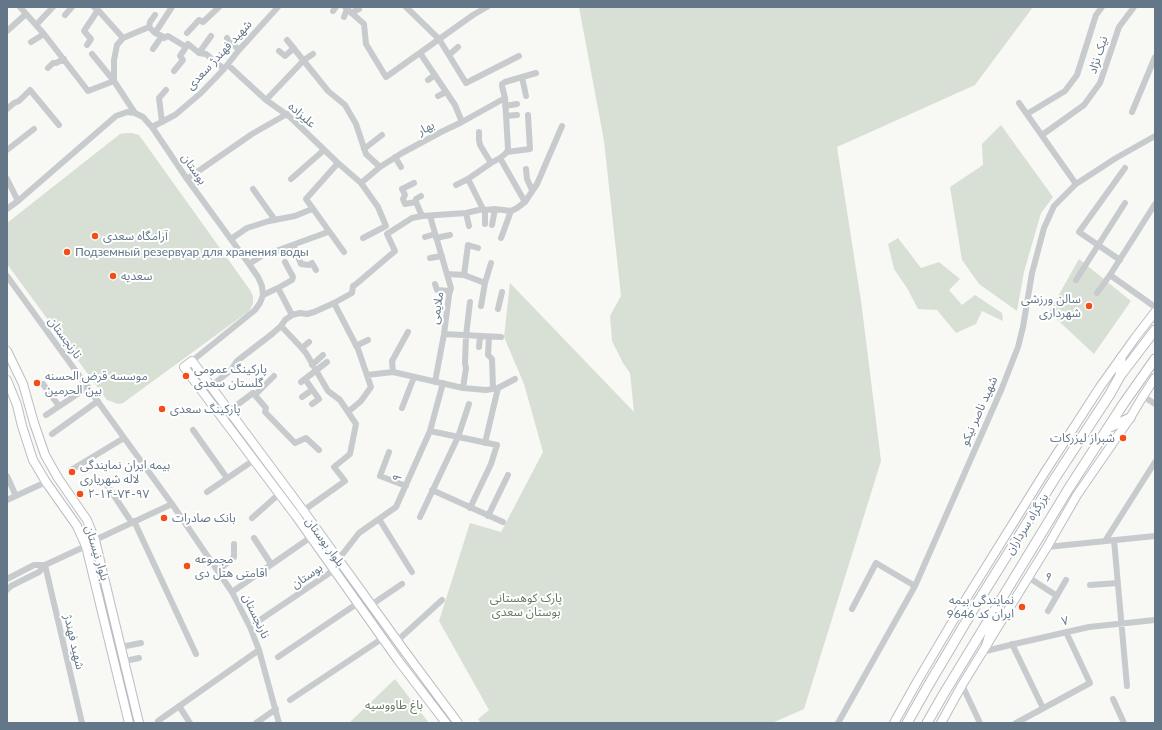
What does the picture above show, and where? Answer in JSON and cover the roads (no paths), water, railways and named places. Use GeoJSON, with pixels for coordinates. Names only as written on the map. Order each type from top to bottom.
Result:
{"type":"FeatureCollection","features":[{"type":"Feature","properties":{"kind":"highway","name":"بزرگراه سرداران"},"geometry":{"type":"LineString","coordinates":[[907,723],[972,612],[1055,478],[1110,394],[1120,376],[1155,330]]}},
{"type":"Feature","properties":{"kind":"highway"},"geometry":{"type":"LineString","coordinates":[[1120,376],[1121,358]]}},
{"type":"Feature","properties":{"kind":"highway","name":"بزرگراه سرداران"},"geometry":{"type":"LineString","coordinates":[[927,723],[1069,488],[1155,359]]}},
{"type":"Feature","properties":{"kind":"highway"},"geometry":{"type":"LineString","coordinates":[[1108,428],[1130,418]]}},
{"type":"Feature","properties":{"kind":"highway"},"geometry":{"type":"LineString","coordinates":[[1055,478],[1069,488]]}},
{"type":"Feature","properties":{"kind":"highway"},"geometry":{"type":"LineString","coordinates":[[984,648],[999,603]]}},
{"type":"Feature","properties":{"kind":"main road"},"geometry":{"type":"LineString","coordinates":[[894,723],[922,674],[1045,472],[1100,387],[1155,312]]}},
{"type":"Feature","properties":{"kind":"main road","name":"بلوار نیستان"},"geometry":{"type":"LineString","coordinates":[[7,351],[23,384],[45,455],[58,478],[87,520],[95,540],[140,723]]}},
{"type":"Feature","properties":{"kind":"main road","name":"بلوار بوستان"},"geometry":{"type":"LineString","coordinates":[[446,723],[398,660],[296,516],[184,367],[192,361],[303,510],[458,723]]}},
{"type":"Feature","properties":{"kind":"main road"},"geometry":{"type":"LineString","coordinates":[[941,723],[984,648],[1047,547],[1077,495],[1130,418],[1155,378]]}},
{"type":"Feature","properties":{"kind":"main road","name":"بلوار نیستان"},"geometry":{"type":"LineString","coordinates":[[7,380],[17,405],[33,460],[76,526],[86,546],[129,723]]}},
{"type":"Feature","properties":{"kind":"main road"},"geometry":{"type":"LineString","coordinates":[[398,660],[406,653]]}},
{"type":"Feature","properties":{"kind":"street"},"geometry":{"type":"LineString","coordinates":[[20,7],[36,24],[88,91],[114,81],[114,60],[117,45],[123,38],[149,27],[150,22],[155,16]]}},
{"type":"Feature","properties":{"kind":"street"},"geometry":{"type":"LineString","coordinates":[[36,24],[53,7]]}},
{"type":"Feature","properties":{"kind":"street"},"geometry":{"type":"LineString","coordinates":[[65,15],[72,7]]}},
{"type":"Feature","properties":{"kind":"street"},"geometry":{"type":"LineString","coordinates":[[155,33],[172,7]]}},
{"type":"Feature","properties":{"kind":"street"},"geometry":{"type":"LineString","coordinates":[[406,7],[439,39],[466,83],[519,56]]}},
{"type":"Feature","properties":{"kind":"street"},"geometry":{"type":"LineString","coordinates":[[348,9],[364,24],[366,44],[386,77],[473,15],[487,7]]}},
{"type":"Feature","properties":{"kind":"street"},"geometry":{"type":"LineString","coordinates":[[1027,114],[1065,91],[1077,75],[1096,15],[1102,7]]}},
{"type":"Feature","properties":{"kind":"street","name":"نیک نژاد"},"geometry":{"type":"LineString","coordinates":[[1042,135],[1084,105],[1100,83],[1119,27],[1134,7]]}},
{"type":"Feature","properties":{"kind":"street"},"geometry":{"type":"LineString","coordinates":[[187,33],[199,20],[203,22],[217,8]]}},
{"type":"Feature","properties":{"kind":"street"},"geometry":{"type":"LineString","coordinates":[[87,45],[91,39],[84,31],[96,9],[123,38]]}},
{"type":"Feature","properties":{"kind":"street","name":"شهید فهندژ سعدی"},"geometry":{"type":"LineString","coordinates":[[152,127],[175,116],[201,93],[226,67],[274,9]]}},
{"type":"Feature","properties":{"kind":"street"},"geometry":{"type":"LineString","coordinates":[[348,9],[360,9]]}},
{"type":"Feature","properties":{"kind":"street"},"geometry":{"type":"LineString","coordinates":[[344,17],[348,9]]}},
{"type":"Feature","properties":{"kind":"street"},"geometry":{"type":"LineString","coordinates":[[7,31],[26,14]]}},
{"type":"Feature","properties":{"kind":"street","name":"علیزاده"},"geometry":{"type":"LineString","coordinates":[[149,27],[155,33],[164,38],[168,36],[199,53],[206,54],[226,67],[266,100],[287,114],[338,164],[361,183],[378,207],[386,226],[363,238]]}},
{"type":"Feature","properties":{"kind":"street"},"geometry":{"type":"LineString","coordinates":[[31,42],[44,34]]}},
{"type":"Feature","properties":{"kind":"street"},"geometry":{"type":"LineString","coordinates":[[153,49],[162,36]]}},
{"type":"Feature","properties":{"kind":"street"},"geometry":{"type":"LineString","coordinates":[[199,53],[211,36]]}},
{"type":"Feature","properties":{"kind":"street"},"geometry":{"type":"LineString","coordinates":[[227,38],[239,50]]}},
{"type":"Feature","properties":{"kind":"street"},"geometry":{"type":"LineString","coordinates":[[287,40],[328,91],[344,105],[356,124],[366,154],[380,168]]}},
{"type":"Feature","properties":{"kind":"street"},"geometry":{"type":"LineString","coordinates":[[174,71],[183,60],[180,56],[187,46]]}},
{"type":"Feature","properties":{"kind":"street"},"geometry":{"type":"LineString","coordinates":[[449,55],[458,47]]}},
{"type":"Feature","properties":{"kind":"street"},"geometry":{"type":"LineString","coordinates":[[279,51],[285,56],[294,48]]}},
{"type":"Feature","properties":{"kind":"street"},"geometry":{"type":"LineString","coordinates":[[420,53],[455,105],[462,122]]}},
{"type":"Feature","properties":{"kind":"street","name":"بوستان"},"geometry":{"type":"LineString","coordinates":[[92,54],[114,81],[135,113],[143,117],[152,127],[187,179],[258,277],[262,286],[263,295]]}},
{"type":"Feature","properties":{"kind":"street"},"geometry":{"type":"LineString","coordinates":[[266,100],[304,60],[313,54]]}},
{"type":"Feature","properties":{"kind":"street"},"geometry":{"type":"LineString","coordinates":[[1132,112],[1155,57]]}},
{"type":"Feature","properties":{"kind":"street"},"geometry":{"type":"LineString","coordinates":[[48,68],[53,63],[64,59]]}},
{"type":"Feature","properties":{"kind":"street"},"geometry":{"type":"LineString","coordinates":[[508,152],[505,98],[502,84],[536,73]]}},
{"type":"Feature","properties":{"kind":"street"},"geometry":{"type":"LineString","coordinates":[[428,80],[435,75]]}},
{"type":"Feature","properties":{"kind":"street"},"geometry":{"type":"LineString","coordinates":[[522,78],[526,96]]}},
{"type":"Feature","properties":{"kind":"street"},"geometry":{"type":"LineString","coordinates":[[7,108],[19,101],[30,90],[59,125]]}},
{"type":"Feature","properties":{"kind":"street"},"geometry":{"type":"LineString","coordinates":[[162,122],[159,98],[166,90]]}},
{"type":"Feature","properties":{"kind":"street"},"geometry":{"type":"LineString","coordinates":[[438,96],[446,92]]}},
{"type":"Feature","properties":{"kind":"street","name":"بهار"},"geometry":{"type":"LineString","coordinates":[[361,183],[395,158],[505,98]]}},
{"type":"Feature","properties":{"kind":"street"},"geometry":{"type":"LineString","coordinates":[[1019,103],[1076,184]]}},
{"type":"Feature","properties":{"kind":"street"},"geometry":{"type":"LineString","coordinates":[[505,106],[517,104]]}},
{"type":"Feature","properties":{"kind":"street"},"geometry":{"type":"LineString","coordinates":[[7,209],[116,116],[127,112],[135,113]]}},
{"type":"Feature","properties":{"kind":"street"},"geometry":{"type":"LineString","coordinates":[[187,179],[252,134],[287,114]]}},
{"type":"Feature","properties":{"kind":"street"},"geometry":{"type":"LineString","coordinates":[[506,116],[518,115]]}},
{"type":"Feature","properties":{"kind":"street"},"geometry":{"type":"LineString","coordinates":[[456,185],[468,179],[508,152],[530,149],[528,115]]}},
{"type":"Feature","properties":{"kind":"street"},"geometry":{"type":"LineString","coordinates":[[210,387],[232,370],[237,361],[272,334],[292,315],[300,313],[307,314],[334,303],[352,293],[353,286],[396,251],[387,234],[412,218],[496,209],[511,211],[517,208],[525,202],[537,184],[562,126]]}},
{"type":"Feature","properties":{"kind":"street"},"geometry":{"type":"LineString","coordinates":[[7,150],[34,129]]}},
{"type":"Feature","properties":{"kind":"street"},"geometry":{"type":"LineString","coordinates":[[479,132],[480,145],[491,163]]}},
{"type":"Feature","properties":{"kind":"street"},"geometry":{"type":"LineString","coordinates":[[364,148],[382,135]]}},
{"type":"Feature","properties":{"kind":"street","name":"شهید ناصر نیکو"},"geometry":{"type":"LineString","coordinates":[[838,723],[914,586],[1002,388],[1018,347],[1032,273],[1044,228],[1054,206],[1076,184],[1116,158],[1155,136]]}},
{"type":"Feature","properties":{"kind":"street"},"geometry":{"type":"LineString","coordinates":[[291,178],[324,150]]}},
{"type":"Feature","properties":{"kind":"street"},"geometry":{"type":"LineString","coordinates":[[395,158],[402,167]]}},
{"type":"Feature","properties":{"kind":"street"},"geometry":{"type":"LineString","coordinates":[[500,158],[525,202]]}},
{"type":"Feature","properties":{"kind":"street"},"geometry":{"type":"LineString","coordinates":[[338,164],[306,199],[328,232],[344,252]]}},
{"type":"Feature","properties":{"kind":"street"},"geometry":{"type":"LineString","coordinates":[[1120,260],[1079,232],[1125,168]]}},
{"type":"Feature","properties":{"kind":"street"},"geometry":{"type":"LineString","coordinates":[[526,169],[527,179],[532,190]]}},
{"type":"Feature","properties":{"kind":"street"},"geometry":{"type":"LineString","coordinates":[[7,179],[18,201]]}},
{"type":"Feature","properties":{"kind":"street"},"geometry":{"type":"LineString","coordinates":[[468,179],[484,210],[489,224],[496,209]]}},
{"type":"Feature","properties":{"kind":"street"},"geometry":{"type":"LineString","coordinates":[[414,184],[402,189],[405,194],[403,199],[406,204],[416,202],[416,199],[421,196]]}},
{"type":"Feature","properties":{"kind":"street"},"geometry":{"type":"LineString","coordinates":[[252,189],[275,220]]}},
{"type":"Feature","properties":{"kind":"street"},"geometry":{"type":"LineString","coordinates":[[416,202],[422,216]]}},
{"type":"Feature","properties":{"kind":"street"},"geometry":{"type":"LineString","coordinates":[[1076,280],[1125,203]]}},
{"type":"Feature","properties":{"kind":"street"},"geometry":{"type":"LineString","coordinates":[[1097,293],[1120,260],[1155,204]]}},
{"type":"Feature","properties":{"kind":"street"},"geometry":{"type":"LineString","coordinates":[[231,239],[246,228],[295,216],[312,209]]}},
{"type":"Feature","properties":{"kind":"street"},"geometry":{"type":"LineString","coordinates":[[500,238],[511,211]]}},
{"type":"Feature","properties":{"kind":"street"},"geometry":{"type":"LineString","coordinates":[[466,213],[469,226]]}},
{"type":"Feature","properties":{"kind":"street","name":"ملایمی"},"geometry":{"type":"LineString","coordinates":[[430,216],[451,288],[436,382]]}},
{"type":"Feature","properties":{"kind":"street"},"geometry":{"type":"LineString","coordinates":[[249,264],[266,253],[276,251],[328,232]]}},
{"type":"Feature","properties":{"kind":"street"},"geometry":{"type":"LineString","coordinates":[[425,237],[450,234]]}},
{"type":"Feature","properties":{"kind":"street"},"geometry":{"type":"LineString","coordinates":[[293,245],[301,264],[309,265],[312,263],[316,270]]}},
{"type":"Feature","properties":{"kind":"street"},"geometry":{"type":"LineString","coordinates":[[464,275],[468,245],[478,248]]}},
{"type":"Feature","properties":{"kind":"street"},"geometry":{"type":"LineString","coordinates":[[430,258],[442,256]]}},
{"type":"Feature","properties":{"kind":"street"},"geometry":{"type":"LineString","coordinates":[[192,361],[255,310],[263,295],[292,280],[293,277],[285,262]]}},
{"type":"Feature","properties":{"kind":"street"},"geometry":{"type":"LineString","coordinates":[[481,306],[485,283],[491,264]]}},
{"type":"Feature","properties":{"kind":"street"},"geometry":{"type":"LineString","coordinates":[[447,274],[464,275],[485,283]]}},
{"type":"Feature","properties":{"kind":"street"},"geometry":{"type":"LineString","coordinates":[[1110,275],[1155,307]]}},
{"type":"Feature","properties":{"kind":"street","name":"نارنجستان"},"geometry":{"type":"LineString","coordinates":[[7,276],[172,504],[232,592],[250,627],[259,650],[279,723]]}},
{"type":"Feature","properties":{"kind":"street"},"geometry":{"type":"LineString","coordinates":[[435,284],[437,290],[450,291]]}},
{"type":"Feature","properties":{"kind":"street"},"geometry":{"type":"LineString","coordinates":[[278,288],[292,315]]}},
{"type":"Feature","properties":{"kind":"street"},"geometry":{"type":"LineString","coordinates":[[498,309],[502,292]]}},
{"type":"Feature","properties":{"kind":"street"},"geometry":{"type":"LineString","coordinates":[[463,388],[466,368],[466,336],[470,302]]}},
{"type":"Feature","properties":{"kind":"street"},"geometry":{"type":"LineString","coordinates":[[334,303],[356,346],[371,387],[361,400],[348,412]]}},
{"type":"Feature","properties":{"kind":"street"},"geometry":{"type":"LineString","coordinates":[[281,326],[302,348],[328,391],[340,400],[356,424],[350,454],[334,467],[345,481],[296,516]]}},
{"type":"Feature","properties":{"kind":"street"},"geometry":{"type":"LineString","coordinates":[[393,372],[392,361],[408,332]]}},
{"type":"Feature","properties":{"kind":"street"},"geometry":{"type":"LineString","coordinates":[[444,334],[501,337]]}},
{"type":"Feature","properties":{"kind":"street"},"geometry":{"type":"LineString","coordinates":[[479,347],[480,337]]}},
{"type":"Feature","properties":{"kind":"street"},"geometry":{"type":"LineString","coordinates":[[485,443],[496,389],[492,359],[488,355],[489,337]]}},
{"type":"Feature","properties":{"kind":"street"},"geometry":{"type":"LineString","coordinates":[[356,346],[368,340]]}},
{"type":"Feature","properties":{"kind":"street"},"geometry":{"type":"LineString","coordinates":[[302,348],[309,342]]}},
{"type":"Feature","properties":{"kind":"street"},"geometry":{"type":"LineString","coordinates":[[312,365],[323,355]]}},
{"type":"Feature","properties":{"kind":"street"},"geometry":{"type":"LineString","coordinates":[[312,404],[319,399],[303,380],[327,362]]}},
{"type":"Feature","properties":{"kind":"street"},"geometry":{"type":"LineString","coordinates":[[367,375],[393,372],[463,388],[486,390],[496,389],[515,379]]}},
{"type":"Feature","properties":{"kind":"street"},"geometry":{"type":"LineString","coordinates":[[255,395],[274,376]]}},
{"type":"Feature","properties":{"kind":"street"},"geometry":{"type":"LineString","coordinates":[[402,408],[414,376]]}},
{"type":"Feature","properties":{"kind":"street","name":"۹"},"geometry":{"type":"LineString","coordinates":[[338,560],[359,534],[396,507],[430,431],[442,383]]}},
{"type":"Feature","properties":{"kind":"street"},"geometry":{"type":"LineString","coordinates":[[43,384],[59,406]]}},
{"type":"Feature","properties":{"kind":"street"},"geometry":{"type":"LineString","coordinates":[[46,415],[88,387]]}},
{"type":"Feature","properties":{"kind":"street"},"geometry":{"type":"LineString","coordinates":[[302,397],[312,390]]}},
{"type":"Feature","properties":{"kind":"street"},"geometry":{"type":"LineString","coordinates":[[229,411],[252,393],[266,408],[265,412],[296,443],[306,438],[319,450]]}},
{"type":"Feature","properties":{"kind":"street"},"geometry":{"type":"LineString","coordinates":[[1143,396],[1155,404]]}},
{"type":"Feature","properties":{"kind":"street"},"geometry":{"type":"LineString","coordinates":[[52,434],[98,401]]}},
{"type":"Feature","properties":{"kind":"street"},"geometry":{"type":"LineString","coordinates":[[420,517],[458,437],[469,404]]}},
{"type":"Feature","properties":{"kind":"street"},"geometry":{"type":"LineString","coordinates":[[193,430],[227,478]]}},
{"type":"Feature","properties":{"kind":"street"},"geometry":{"type":"LineString","coordinates":[[430,431],[497,445],[491,464],[470,508]]}},
{"type":"Feature","properties":{"kind":"street"},"geometry":{"type":"LineString","coordinates":[[71,470],[124,438]]}},
{"type":"Feature","properties":{"kind":"street"},"geometry":{"type":"LineString","coordinates":[[389,452],[380,476],[406,486]]}},
{"type":"Feature","properties":{"kind":"street"},"geometry":{"type":"LineString","coordinates":[[207,492],[254,460]]}},
{"type":"Feature","properties":{"kind":"street"},"geometry":{"type":"LineString","coordinates":[[1105,541],[1155,462]]}},
{"type":"Feature","properties":{"kind":"street"},"geometry":{"type":"LineString","coordinates":[[488,516],[508,475]]}},
{"type":"Feature","properties":{"kind":"street"},"geometry":{"type":"LineString","coordinates":[[8,479],[16,496]]}},
{"type":"Feature","properties":{"kind":"street"},"geometry":{"type":"LineString","coordinates":[[7,500],[46,482]]}},
{"type":"Feature","properties":{"kind":"street"},"geometry":{"type":"LineString","coordinates":[[107,485],[133,522],[196,654]]}},
{"type":"Feature","properties":{"kind":"street"},"geometry":{"type":"LineString","coordinates":[[432,490],[503,522]]}},
{"type":"Feature","properties":{"kind":"street"},"geometry":{"type":"LineString","coordinates":[[252,518],[279,494]]}},
{"type":"Feature","properties":{"kind":"street"},"geometry":{"type":"LineString","coordinates":[[95,540],[172,504]]}},
{"type":"Feature","properties":{"kind":"street"},"geometry":{"type":"LineString","coordinates":[[379,519],[412,572]]}},
{"type":"Feature","properties":{"kind":"street"},"geometry":{"type":"LineString","coordinates":[[1047,547],[1155,536]]}},
{"type":"Feature","properties":{"kind":"street"},"geometry":{"type":"LineString","coordinates":[[232,592],[311,537]]}},
{"type":"Feature","properties":{"kind":"street"},"geometry":{"type":"LineString","coordinates":[[254,538],[272,564]]}},
{"type":"Feature","properties":{"kind":"street"},"geometry":{"type":"LineString","coordinates":[[1114,540],[1127,686]]}},
{"type":"Feature","properties":{"kind":"street"},"geometry":{"type":"LineString","coordinates":[[218,571],[234,557],[234,544]]}},
{"type":"Feature","properties":{"kind":"street"},"geometry":{"type":"LineString","coordinates":[[7,590],[11,586],[39,572],[46,566],[86,546]]}},
{"type":"Feature","properties":{"kind":"street"},"geometry":{"type":"LineString","coordinates":[[852,609],[876,563],[914,586]]}},
{"type":"Feature","properties":{"kind":"street"},"geometry":{"type":"LineString","coordinates":[[7,579],[34,565],[46,566]]}},
{"type":"Feature","properties":{"kind":"street","name":"شهید فهندژ"},"geometry":{"type":"LineString","coordinates":[[46,566],[82,723]]}},
{"type":"Feature","properties":{"kind":"street","name":"بوستان"},"geometry":{"type":"LineString","coordinates":[[260,620],[334,570]]}},
{"type":"Feature","properties":{"kind":"street","name":"۹"},"geometry":{"type":"LineString","coordinates":[[1028,577],[1057,596]]}},
{"type":"Feature","properties":{"kind":"street","name":"۹"},"geometry":{"type":"LineString","coordinates":[[1048,611],[1066,580]]}},
{"type":"Feature","properties":{"kind":"street"},"geometry":{"type":"LineString","coordinates":[[1090,585],[1118,583]]}},
{"type":"Feature","properties":{"kind":"street"},"geometry":{"type":"LineString","coordinates":[[371,605],[402,584]]}},
{"type":"Feature","properties":{"kind":"street"},"geometry":{"type":"LineString","coordinates":[[397,641],[442,600]]}},
{"type":"Feature","properties":{"kind":"street"},"geometry":{"type":"LineString","coordinates":[[278,657],[358,603]]}},
{"type":"Feature","properties":{"kind":"street","name":"۷"},"geometry":{"type":"LineString","coordinates":[[984,648],[1012,644],[1089,627],[1155,620]]}},
{"type":"Feature","properties":{"kind":"street"},"geometry":{"type":"LineString","coordinates":[[1016,723],[1090,683],[1066,632]]}},
{"type":"Feature","properties":{"kind":"street"},"geometry":{"type":"LineString","coordinates":[[290,700],[383,638]]}},
{"type":"Feature","properties":{"kind":"street"},"geometry":{"type":"LineString","coordinates":[[121,647],[141,643]]}},
{"type":"Feature","properties":{"kind":"street"},"geometry":{"type":"LineString","coordinates":[[1012,644],[1043,708]]}},
{"type":"Feature","properties":{"kind":"street"},"geometry":{"type":"LineString","coordinates":[[158,721],[259,650]]}},
{"type":"Feature","properties":{"kind":"street"},"geometry":{"type":"LineString","coordinates":[[125,661],[139,658]]}},
{"type":"Feature","properties":{"kind":"street"},"geometry":{"type":"LineString","coordinates":[[962,685],[980,723]]}},
{"type":"Feature","properties":{"kind":"street"},"geometry":{"type":"LineString","coordinates":[[1113,699],[1124,723]]}},
{"type":"Feature","properties":{"kind":"street"},"geometry":{"type":"LineString","coordinates":[[179,706],[190,723]]}},
{"type":"Feature","properties":{"kind":"street"},"geometry":{"type":"LineString","coordinates":[[256,723],[276,709]]}},
{"type":"Feature","properties":{"kind":"place","name":"آرامگاه سعدی"},"geometry":{"type":"Point","coordinates":[95,236]}},
{"type":"Feature","properties":{"kind":"place","name":"Подземный резервуар для хранения воды"},"geometry":{"type":"Point","coordinates":[67,252]}},
{"type":"Feature","properties":{"kind":"place","name":"سعدیه"},"geometry":{"type":"Point","coordinates":[113,276]}},
{"type":"Feature","properties":{"kind":"place","name":"سالن ورزشی شهرداری"},"geometry":{"type":"Point","coordinates":[1089,306]}},
{"type":"Feature","properties":{"kind":"place","name":"پارکینگ عمومی گلستان سعدی"},"geometry":{"type":"Point","coordinates":[186,376]}},
{"type":"Feature","properties":{"kind":"place","name":"موسسه قرض الحسنه بین الحرمین"},"geometry":{"type":"Point","coordinates":[37,383]}},
{"type":"Feature","properties":{"kind":"place","name":"پارکینگ سعدی"},"geometry":{"type":"Point","coordinates":[162,409]}},
{"type":"Feature","properties":{"kind":"place","name":"شبراز لیزرکات"},"geometry":{"type":"Point","coordinates":[1123,438]}},
{"type":"Feature","properties":{"kind":"place","name":"بیمه ایران نمایندگی لاله شهریاری"},"geometry":{"type":"Point","coordinates":[72,472]}},
{"type":"Feature","properties":{"kind":"place","name":"۲-۱۴-۷۴-۹۷"},"geometry":{"type":"Point","coordinates":[80,494]}},
{"type":"Feature","properties":{"kind":"place","name":"بانک صادرات"},"geometry":{"type":"Point","coordinates":[164,518]}},
{"type":"Feature","properties":{"kind":"place","name":"مجموعه اقامتی هتل دی"},"geometry":{"type":"Point","coordinates":[187,566]}},
{"type":"Feature","properties":{"kind":"place","name":"نمایندگی بیمه ایران کد 9646"},"geometry":{"type":"Point","coordinates":[1022,607]}},
{"type":"Feature","properties":{"kind":"park label","name":"پارک کوهستانی بوستان سعدی"},"geometry":{"type":"Point","coordinates":[526,605]}},
{"type":"Feature","properties":{"kind":"park label","name":"باغ طاووسیه"},"geometry":{"type":"Point","coordinates":[394,705]}}]}
